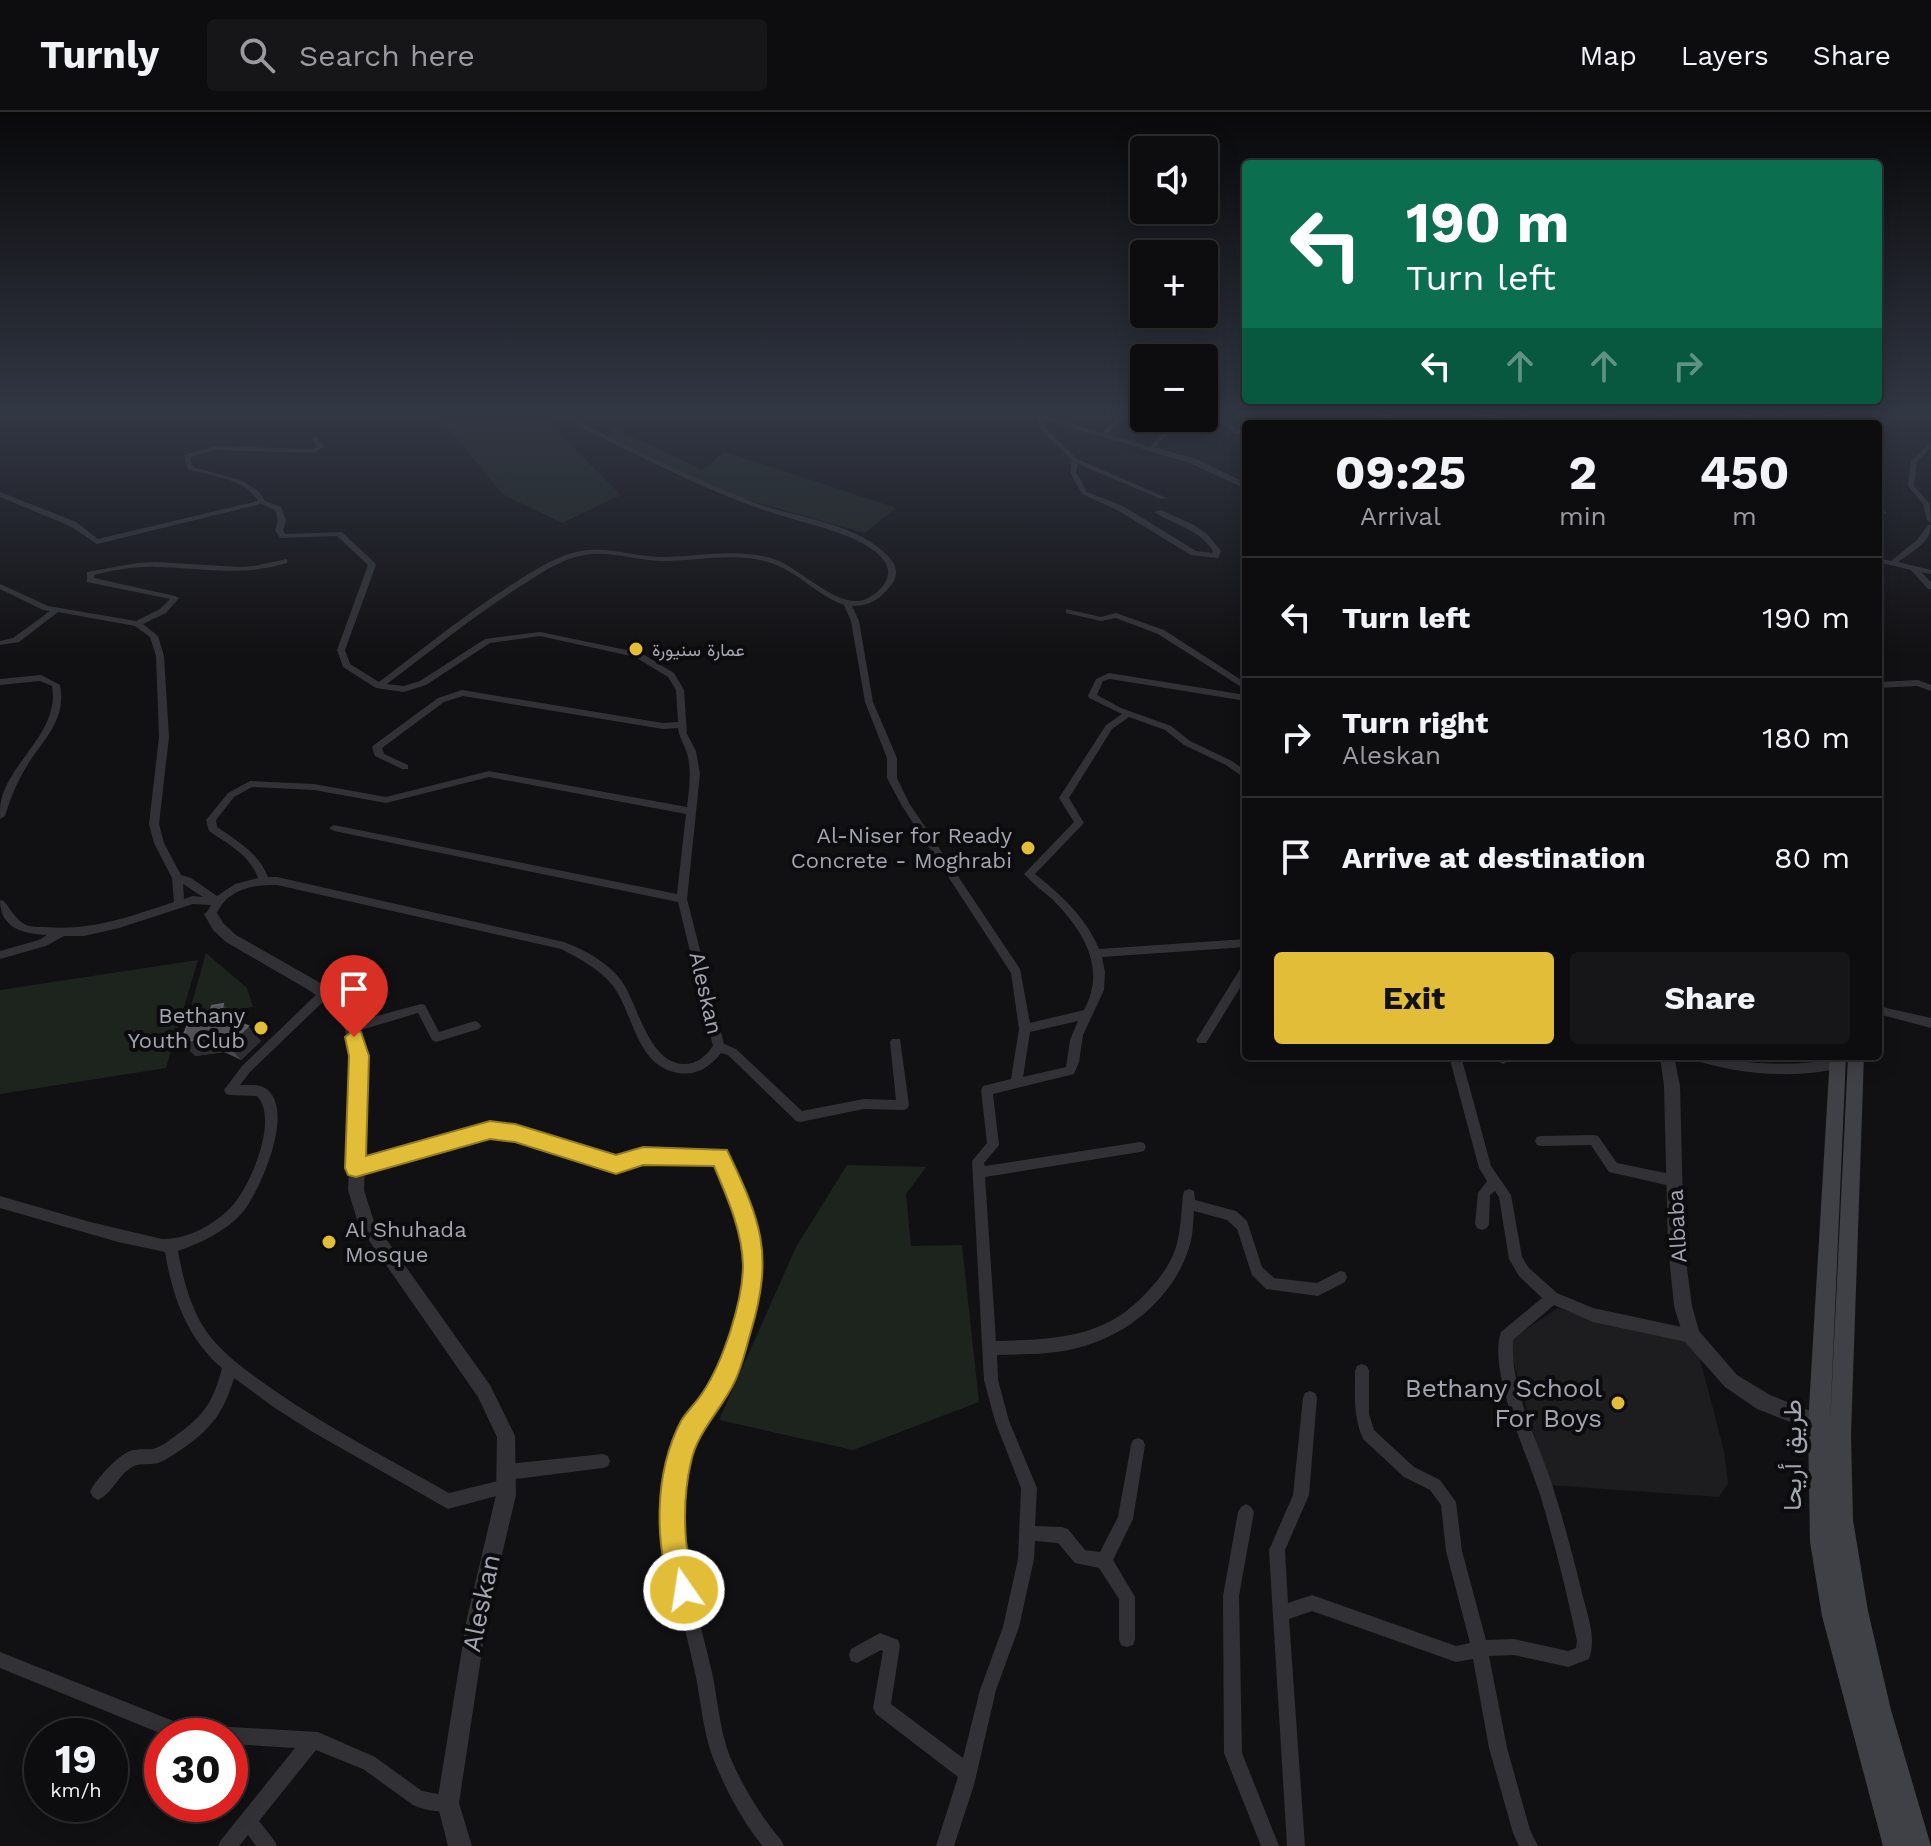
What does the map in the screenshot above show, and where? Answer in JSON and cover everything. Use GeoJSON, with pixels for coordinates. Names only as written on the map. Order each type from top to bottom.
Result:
{"type":"FeatureCollection","features":[{"type":"Feature","properties":{"kind":"main road","name":"طريق أريحا"},"geometry":{"type":"LineString","coordinates":[[1844,1060],[1819,1424],[1821,1542],[1834,1616],[1896,1846]]}},
{"type":"Feature","properties":{"kind":"main road","name":"طريق أريحا"},"geometry":{"type":"LineString","coordinates":[[1844,1060],[1842,1520],[1856,1611],[1918,1846]]}},
{"type":"Feature","properties":{"kind":"street"},"geometry":{"type":"LineString","coordinates":[[5,496],[73,524],[97,542],[262,502],[278,509],[282,520],[279,530],[283,536],[339,534],[372,565],[341,650],[346,665],[379,686],[543,567],[576,554],[615,551],[651,559],[715,556],[766,559],[804,577],[848,605],[855,621],[869,702],[892,758],[892,778],[905,804],[1016,972],[1025,1029],[1017,1080]]}},
{"type":"Feature","properties":{"kind":"street"},"geometry":{"type":"LineString","coordinates":[[260,496],[262,502]]}},
{"type":"Feature","properties":{"kind":"street"},"geometry":{"type":"LineString","coordinates":[[732,496],[752,505],[839,531],[884,556],[892,567],[891,582],[866,604],[848,605]]}},
{"type":"Feature","properties":{"kind":"street"},"geometry":{"type":"LineString","coordinates":[[1091,496],[1120,508],[1194,553],[1215,556],[1217,551],[1213,543],[1197,530],[1158,512]]}},
{"type":"Feature","properties":{"kind":"street"},"geometry":{"type":"LineString","coordinates":[[1158,496],[1163,498]]}},
{"type":"Feature","properties":{"kind":"street"},"geometry":{"type":"LineString","coordinates":[[1919,496],[1926,504],[1931,520]]}},
{"type":"Feature","properties":{"kind":"street"},"geometry":{"type":"LineString","coordinates":[[1891,564],[1912,549],[1931,527]]}},
{"type":"Feature","properties":{"kind":"street"},"geometry":{"type":"LineString","coordinates":[[137,624],[163,611],[175,598],[102,585],[90,580],[90,574],[145,564],[217,571],[251,569],[284,561]]}},
{"type":"Feature","properties":{"kind":"street"},"geometry":{"type":"LineString","coordinates":[[1882,561],[1931,572]]}},
{"type":"Feature","properties":{"kind":"street"},"geometry":{"type":"LineString","coordinates":[[1914,569],[1931,587]]}},
{"type":"Feature","properties":{"kind":"street"},"geometry":{"type":"LineString","coordinates":[[0,586],[56,610],[137,624],[154,636],[159,647],[164,737],[154,824],[159,843],[177,878],[179,904]]}},
{"type":"Feature","properties":{"kind":"street"},"geometry":{"type":"LineString","coordinates":[[0,643],[16,640],[56,610]]}},
{"type":"Feature","properties":{"kind":"street"},"geometry":{"type":"LineString","coordinates":[[1069,611],[1101,619],[1116,615],[1161,632],[1242,684]]}},
{"type":"Feature","properties":{"kind":"street","name":"Aleskan"},"geometry":{"type":"LineString","coordinates":[[264,881],[564,946],[593,960],[617,984],[648,1047],[663,1062],[675,1069],[694,1069],[710,1060],[719,1047],[682,899],[695,774],[681,725],[680,690],[661,666],[638,655],[583,640],[540,634],[512,635],[488,641],[423,683],[404,689],[379,686]]}},
{"type":"Feature","properties":{"kind":"street"},"geometry":{"type":"LineString","coordinates":[[1242,699],[1109,676],[1100,679],[1092,696],[1128,714],[1168,728],[1187,743],[1229,763],[1242,773]]}},
{"type":"Feature","properties":{"kind":"street"},"geometry":{"type":"LineString","coordinates":[[0,682],[41,678],[56,685],[58,706],[21,768],[0,816]]}},
{"type":"Feature","properties":{"kind":"street"},"geometry":{"type":"LineString","coordinates":[[1882,685],[1918,683],[1931,688]]}},
{"type":"Feature","properties":{"kind":"street"},"geometry":{"type":"LineString","coordinates":[[405,767],[380,756],[377,747],[441,700],[462,693],[663,726],[681,725]]}},
{"type":"Feature","properties":{"kind":"street"},"geometry":{"type":"LineString","coordinates":[[945,1846],[968,1773],[988,1690],[1011,1627],[1026,1559],[1029,1488],[1002,1421],[991,1380],[978,1201],[978,1161],[993,1145],[987,1090],[1017,1080],[1070,1071],[1078,1033],[1098,989],[1098,953],[1057,897],[1029,874],[1079,823],[1064,798],[1109,727],[1128,714]]}},
{"type":"Feature","properties":{"kind":"street"},"geometry":{"type":"LineString","coordinates":[[214,908],[234,889],[264,881],[259,868],[241,847],[212,829],[211,820],[231,795],[250,784],[314,787],[386,800],[489,774],[690,811]]}},
{"type":"Feature","properties":{"kind":"street"},"geometry":{"type":"LineString","coordinates":[[334,828],[682,899]]}},
{"type":"Feature","properties":{"kind":"street"},"geometry":{"type":"LineString","coordinates":[[177,878],[187,881],[214,908]]}},
{"type":"Feature","properties":{"kind":"street"},"geometry":{"type":"LineString","coordinates":[[0,904],[16,924],[27,930],[62,932],[119,924],[193,900],[214,908]]}},
{"type":"Feature","properties":{"kind":"street","name":"Aleskan"},"geometry":{"type":"LineString","coordinates":[[214,908],[212,923],[325,993],[343,1010],[359,1056],[356,1194],[367,1226],[484,1391],[506,1436],[506,1479],[461,1702],[448,1803],[460,1846]]}},
{"type":"Feature","properties":{"kind":"street"},"geometry":{"type":"LineString","coordinates":[[0,955],[42,943],[62,932]]}},
{"type":"Feature","properties":{"kind":"street"},"geometry":{"type":"LineString","coordinates":[[1098,953],[1242,943]]}},
{"type":"Feature","properties":{"kind":"street"},"geometry":{"type":"LineString","coordinates":[[1202,1040],[1242,975]]}},
{"type":"Feature","properties":{"kind":"street"},"geometry":{"type":"LineString","coordinates":[[0,1202],[171,1247],[204,1232],[237,1209],[260,1167],[274,1122],[270,1100],[260,1091],[230,1090],[246,1069],[325,993]]}},
{"type":"Feature","properties":{"kind":"street"},"geometry":{"type":"LineString","coordinates":[[351,1028],[421,1008],[436,1037],[475,1026]]}},
{"type":"Feature","properties":{"kind":"street"},"geometry":{"type":"LineString","coordinates":[[1882,1011],[1931,1023]]}},
{"type":"Feature","properties":{"kind":"street"},"geometry":{"type":"LineString","coordinates":[[1025,1029],[1088,1014]]}},
{"type":"Feature","properties":{"kind":"street"},"geometry":{"type":"LineString","coordinates":[[719,1047],[732,1052],[800,1117],[864,1104],[903,1105],[898,1089],[896,1042]]}},
{"type":"Feature","properties":{"kind":"street"},"geometry":{"type":"LineString","coordinates":[[1456,1060],[1473,1126],[1493,1184],[1505,1195],[1516,1259],[1524,1272],[1552,1298],[1593,1315],[1691,1336]]}},
{"type":"Feature","properties":{"kind":"street","name":"Albaba"},"geometry":{"type":"LineString","coordinates":[[1668,1060],[1672,1086],[1676,1246],[1683,1306],[1691,1336],[1731,1381],[1764,1402],[1840,1434]]}},
{"type":"Feature","properties":{"kind":"street"},"geometry":{"type":"LineString","coordinates":[[1712,1060],[1817,1068],[1841,1060]]}},
{"type":"Feature","properties":{"kind":"street"},"geometry":{"type":"LineString","coordinates":[[356,1168],[490,1130],[515,1133],[616,1165],[643,1156],[720,1157],[743,1209],[754,1262],[753,1287],[727,1373],[711,1402],[690,1428],[678,1460],[673,1495],[673,1542],[721,1756],[756,1826],[775,1846]]}},
{"type":"Feature","properties":{"kind":"street"},"geometry":{"type":"LineString","coordinates":[[1541,1141],[1594,1140],[1613,1168],[1675,1181]]}},
{"type":"Feature","properties":{"kind":"street"},"geometry":{"type":"LineString","coordinates":[[980,1172],[1140,1147]]}},
{"type":"Feature","properties":{"kind":"street"},"geometry":{"type":"LineString","coordinates":[[1482,1224],[1484,1193],[1493,1184]]}},
{"type":"Feature","properties":{"kind":"street"},"geometry":{"type":"LineString","coordinates":[[989,1348],[1075,1342],[1120,1327],[1158,1288],[1178,1260],[1187,1229],[1188,1199],[1231,1215],[1242,1225],[1257,1271],[1271,1284],[1318,1290],[1340,1277]]}},
{"type":"Feature","properties":{"kind":"street"},"geometry":{"type":"LineString","coordinates":[[171,1247],[179,1296],[205,1341],[230,1364],[305,1416],[448,1501],[506,1479],[603,1461]]}},
{"type":"Feature","properties":{"kind":"street"},"geometry":{"type":"LineString","coordinates":[[1281,1614],[1312,1603],[1456,1654],[1514,1647],[1568,1659],[1583,1653],[1585,1641],[1567,1563],[1505,1352],[1506,1337],[1552,1298]]}},
{"type":"Feature","properties":{"kind":"street"},"geometry":{"type":"LineString","coordinates":[[98,1492],[117,1470],[134,1457],[148,1459],[164,1453],[206,1424],[221,1397],[230,1364]]}},
{"type":"Feature","properties":{"kind":"street"},"geometry":{"type":"LineString","coordinates":[[1362,1371],[1362,1414],[1368,1434],[1409,1472],[1445,1493],[1454,1551],[1480,1650],[1498,1748],[1522,1833],[1529,1846]]}},
{"type":"Feature","properties":{"kind":"street"},"geometry":{"type":"LineString","coordinates":[[1296,1846],[1277,1550],[1301,1495],[1310,1398]]}},
{"type":"Feature","properties":{"kind":"street"},"geometry":{"type":"LineString","coordinates":[[1104,1561],[1125,1519],[1138,1445]]}},
{"type":"Feature","properties":{"kind":"street"},"geometry":{"type":"LineString","coordinates":[[1246,1512],[1231,1596],[1233,1753],[1270,1846]]}},
{"type":"Feature","properties":{"kind":"street"},"geometry":{"type":"LineString","coordinates":[[1027,1533],[1062,1535],[1081,1557],[1104,1561],[1127,1597],[1127,1639]]}},
{"type":"Feature","properties":{"kind":"street"},"geometry":{"type":"LineString","coordinates":[[857,1655],[880,1641],[892,1646],[882,1708],[968,1773]]}},
{"type":"Feature","properties":{"kind":"street"},"geometry":{"type":"LineString","coordinates":[[0,1660],[181,1733],[313,1740],[369,1763],[419,1799],[448,1803]]}},
{"type":"Feature","properties":{"kind":"street"},"geometry":{"type":"LineString","coordinates":[[268,1846],[248,1821],[313,1740]]}},
{"type":"Feature","properties":{"kind":"street"},"geometry":{"type":"LineString","coordinates":[[227,1846],[247,1822]]}},
{"type":"Feature","properties":{"kind":"shaded area"},"geometry":{"type":"Polygon","coordinates":[[[506,496],[619,496],[562,523],[506,496]]]}},
{"type":"Feature","properties":{"kind":"shaded area"},"geometry":{"type":"Polygon","coordinates":[[[733,496],[859,496],[896,508],[865,533],[733,496]]]}},
{"type":"Feature","properties":{"kind":"shaded area"},"geometry":{"type":"Polygon","coordinates":[[[206,953],[247,988],[253,1007],[188,1017],[206,953]]]}},
{"type":"Feature","properties":{"kind":"shaded area"},"geometry":{"type":"Polygon","coordinates":[[[198,960],[166,1068],[0,1094],[0,990],[198,960]]]}},
{"type":"Feature","properties":{"kind":"shaded area"},"geometry":{"type":"Polygon","coordinates":[[[847,1165],[926,1167],[906,1194],[911,1246],[962,1245],[979,1402],[853,1450],[719,1420],[796,1247],[847,1165]]]}},
{"type":"Feature","properties":{"kind":"shaded area","name":"Bethany School For Boys"},"geometry":{"type":"Polygon","coordinates":[[[1558,1308],[1604,1323],[1686,1339],[1699,1355],[1724,1451],[1728,1483],[1719,1497],[1548,1485],[1508,1342],[1558,1308]]]}},
{"type":"Feature","properties":{"kind":"building"},"geometry":{"type":"Polygon","coordinates":[[[223,1004],[222,1008],[232,1013],[227,1017],[248,1026],[228,1045],[210,1037],[181,1042],[192,1014],[210,1011],[212,1006],[223,1004]]]}},
{"type":"Feature","properties":{"kind":"place","name":"عمارة سنيورة"},"geometry":{"type":"Point","coordinates":[636,649]}},
{"type":"Feature","properties":{"kind":"place","name":"Al-Niser for Ready Concrete - Moghrabi"},"geometry":{"type":"Point","coordinates":[1028,848]}},
{"type":"Feature","properties":{"kind":"place","name":"Bethany Youth Club"},"geometry":{"type":"Point","coordinates":[261,1028]}},
{"type":"Feature","properties":{"kind":"place","name":"Al Shuhada Mosque"},"geometry":{"type":"Point","coordinates":[329,1242]}},
{"type":"Feature","properties":{"kind":"place","name":"Bethany School For Boys"},"geometry":{"type":"Point","coordinates":[1618,1403]}},
{"type":"Feature","properties":{"kind":"route"},"geometry":{"type":"LineString","coordinates":[[354,1037],[359,1056],[356,1168],[490,1130],[515,1133],[616,1165],[643,1156],[720,1157],[743,1209],[754,1262],[753,1287],[727,1373],[711,1402],[690,1428],[678,1460],[673,1495],[673,1542],[684,1590]]}}]}
